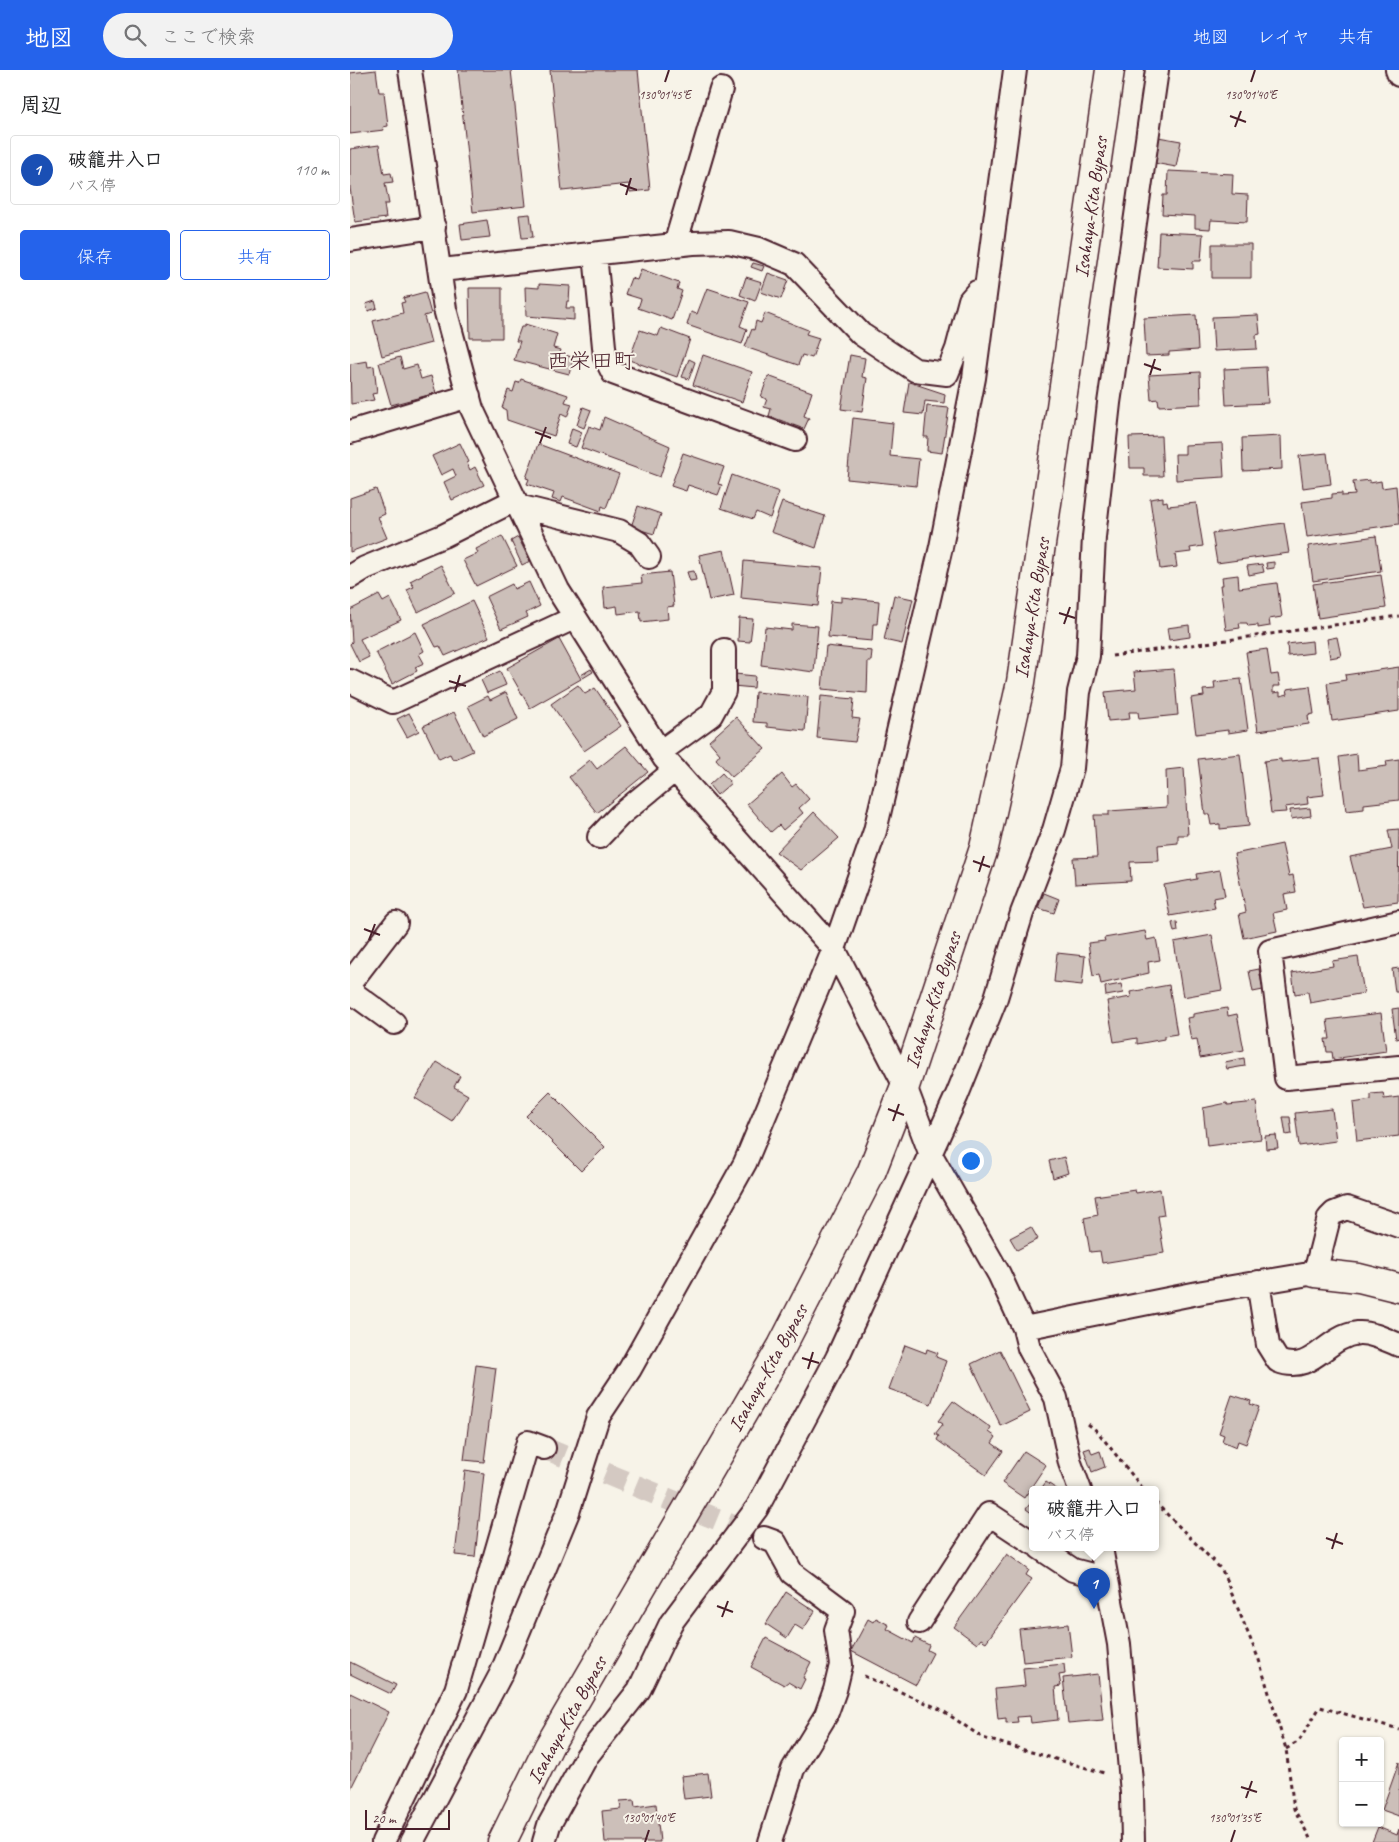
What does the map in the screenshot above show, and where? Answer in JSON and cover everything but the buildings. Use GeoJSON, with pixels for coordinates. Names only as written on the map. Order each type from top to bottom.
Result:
{"type":"FeatureCollection","features":[{"type":"Feature","properties":{"kind":"main road","name":"Isahaya-Kita Bypass"},"geometry":{"type":"LineString","coordinates":[[502,1842],[549,1746],[782,1346],[871,1173],[905,1086],[984,848],[1021,682],[1110,70]]}},
{"type":"Feature","properties":{"kind":"main road"},"geometry":{"type":"LineString","coordinates":[[1315,1273],[1359,1278],[1399,1288]]}},
{"type":"Feature","properties":{"kind":"street"},"geometry":{"type":"LineString","coordinates":[[410,70],[441,270],[445,310],[472,409],[516,503],[558,590],[574,618],[660,752],[834,948],[905,1086],[931,1155],[999,1274],[1024,1328],[1029,1348],[1056,1398],[1070,1463],[1079,1486]]}},
{"type":"Feature","properties":{"kind":"street"},"geometry":{"type":"LineString","coordinates":[[412,1842],[501,1674],[568,1512],[598,1417],[630,1369],[745,1164],[834,948],[875,831],[916,663],[974,378],[985,282],[1015,70]]}},
{"type":"Feature","properties":{"kind":"street"},"geometry":{"type":"LineString","coordinates":[[544,1842],[548,1825],[587,1756],[638,1690],[671,1622],[757,1508],[837,1358],[900,1218],[931,1155],[995,1001],[1022,913],[1054,830],[1072,768],[1079,692],[1088,656],[1094,537],[1108,412],[1157,70]]}},
{"type":"Feature","properties":{"kind":"street"},"geometry":{"type":"LineString","coordinates":[[1397,70],[1399,75]]}},
{"type":"Feature","properties":{"kind":"street"},"geometry":{"type":"LineString","coordinates":[[675,245],[721,89]]}},
{"type":"Feature","properties":{"kind":"street"},"geometry":{"type":"LineString","coordinates":[[350,240],[434,227]]}},
{"type":"Feature","properties":{"kind":"street"},"geometry":{"type":"LineString","coordinates":[[441,270],[675,245],[729,242],[759,249],[794,264],[861,334],[914,370],[947,374],[957,349],[970,300],[985,282]]}},
{"type":"Feature","properties":{"kind":"street"},"geometry":{"type":"LineString","coordinates":[[595,254],[605,357],[613,373],[795,440]]}},
{"type":"Feature","properties":{"kind":"street"},"geometry":{"type":"LineString","coordinates":[[350,432],[469,396]]}},
{"type":"Feature","properties":{"kind":"street"},"geometry":{"type":"LineString","coordinates":[[350,577],[365,568],[516,503],[619,531],[639,543],[649,557]]}},
{"type":"Feature","properties":{"kind":"street"},"geometry":{"type":"LineString","coordinates":[[350,681],[393,702],[574,618]]}},
{"type":"Feature","properties":{"kind":"street"},"geometry":{"type":"LineString","coordinates":[[660,752],[711,715],[724,691],[724,650]]}},
{"type":"Feature","properties":{"kind":"street"},"geometry":{"type":"LineString","coordinates":[[599,837],[620,815],[675,770]]}},
{"type":"Feature","properties":{"kind":"street"},"geometry":{"type":"LineString","coordinates":[[1399,922],[1270,951],[1286,1078],[1399,1067]]}},
{"type":"Feature","properties":{"kind":"street"},"geometry":{"type":"LineString","coordinates":[[350,983],[396,923]]}},
{"type":"Feature","properties":{"kind":"street"},"geometry":{"type":"LineString","coordinates":[[350,992],[394,1024]]}},
{"type":"Feature","properties":{"kind":"street"},"geometry":{"type":"LineString","coordinates":[[1024,1328],[1258,1282],[1315,1273],[1329,1218],[1334,1213],[1347,1208],[1399,1226]]}},
{"type":"Feature","properties":{"kind":"street"},"geometry":{"type":"LineString","coordinates":[[1258,1282],[1268,1345],[1278,1361],[1295,1366],[1305,1363],[1337,1340],[1361,1333],[1399,1344]]}},
{"type":"Feature","properties":{"kind":"street"},"geometry":{"type":"LineString","coordinates":[[383,1842],[456,1690],[528,1442],[544,1448]]}},
{"type":"Feature","properties":{"kind":"street"},"geometry":{"type":"LineString","coordinates":[[918,1622],[989,1514],[1029,1540]]}},
{"type":"Feature","properties":{"kind":"street"},"geometry":{"type":"LineString","coordinates":[[764,1538],[775,1542],[792,1573],[843,1611],[836,1630],[841,1665],[826,1715],[794,1769],[770,1842]]}},
{"type":"Feature","properties":{"kind":"street"},"geometry":{"type":"LineString","coordinates":[[1044,1551],[1073,1570],[1106,1579]]}},
{"type":"Feature","properties":{"kind":"street"},"geometry":{"type":"LineString","coordinates":[[1101,1551],[1119,1644],[1131,1781],[1133,1842]]}},
{"type":"Feature","properties":{"kind":"path"},"geometry":{"type":"LineString","coordinates":[[1088,656],[1115,656],[1399,616]]}},
{"type":"Feature","properties":{"kind":"path"},"geometry":{"type":"LineString","coordinates":[[1056,1398],[1097,1432],[1141,1486]]}},
{"type":"Feature","properties":{"kind":"path"},"geometry":{"type":"LineString","coordinates":[[1159,1506],[1222,1570],[1259,1660],[1286,1749],[1294,1808],[1312,1842]]}},
{"type":"Feature","properties":{"kind":"path"},"geometry":{"type":"LineString","coordinates":[[841,1665],[940,1709],[983,1738],[1131,1781]]}},
{"type":"Feature","properties":{"kind":"path"},"geometry":{"type":"LineString","coordinates":[[1286,1749],[1299,1741],[1320,1707],[1399,1729]]}},
{"type":"Feature","properties":{"kind":"tunnel"},"geometry":{"type":"LineString","coordinates":[[544,1448],[758,1536]]}},
{"type":"Feature","properties":{"kind":"place","name":"破籠井入口"},"geometry":{"type":"Point","coordinates":[1094,1609]}},
{"type":"Feature","properties":{"kind":"district","name":"西栄田町"},"geometry":{"type":"Point","coordinates":[591,361]}}]}
